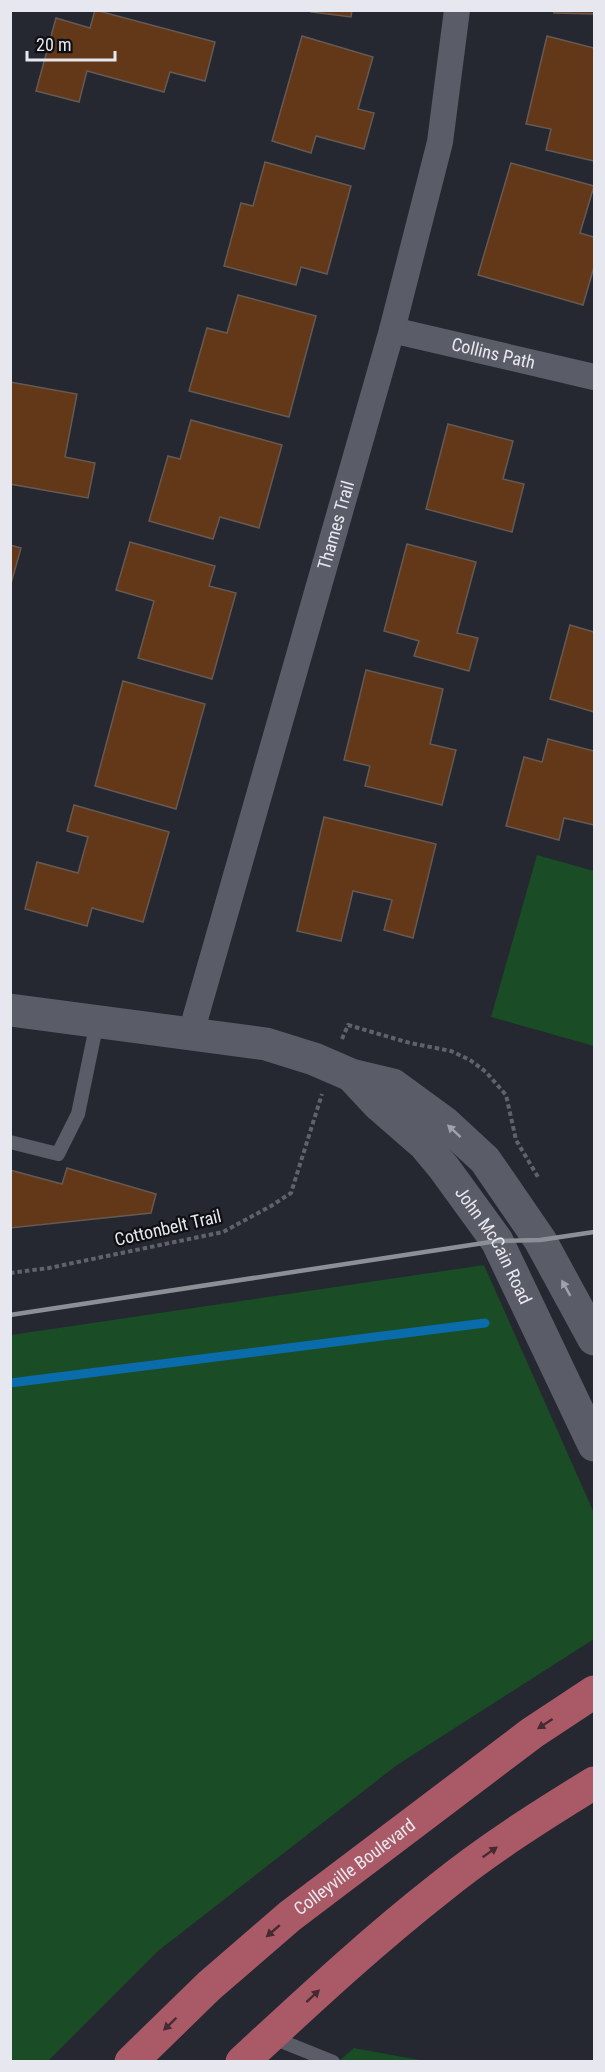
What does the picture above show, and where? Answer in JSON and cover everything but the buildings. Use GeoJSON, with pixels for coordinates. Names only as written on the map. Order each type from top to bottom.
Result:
{"type":"FeatureCollection","features":[{"type":"Feature","properties":{"kind":"main road","name":"John McCain Road"},"geometry":{"type":"LineString","coordinates":[[10,1010],[266,1044],[314,1059],[342,1071],[393,1085],[445,1123],[485,1160],[540,1240],[594,1339]]}},
{"type":"Feature","properties":{"kind":"main road","name":"John McCain Road"},"geometry":{"type":"LineString","coordinates":[[342,1071],[424,1144],[497,1241],[594,1445]]}},
{"type":"Feature","properties":{"kind":"main road","name":"Colleyville Boulevard"},"geometry":{"type":"LineString","coordinates":[[130,2061],[209,1986],[290,1916],[532,1733],[594,1692]]}},
{"type":"Feature","properties":{"kind":"main road"},"geometry":{"type":"LineString","coordinates":[[242,2061],[351,1961],[442,1886],[545,1814],[594,1783]]}},
{"type":"Feature","properties":{"kind":"street","name":"Thames Trail"},"geometry":{"type":"LineString","coordinates":[[191,1033],[392,330],[440,142],[457,10]]}},
{"type":"Feature","properties":{"kind":"street","name":"Collins Path"},"geometry":{"type":"LineString","coordinates":[[392,330],[594,377]]}},
{"type":"Feature","properties":{"kind":"lane"},"geometry":{"type":"LineString","coordinates":[[10,1142],[58,1154],[78,1114],[97,1022]]}},
{"type":"Feature","properties":{"kind":"lane"},"geometry":{"type":"LineString","coordinates":[[269,2036],[333,2061]]}},
{"type":"Feature","properties":{"kind":"path","name":"Cottonbelt Trail"},"geometry":{"type":"LineString","coordinates":[[10,1273],[49,1268],[224,1232],[291,1193],[342,1071],[348,1025]]}},
{"type":"Feature","properties":{"kind":"green space"},"geometry":{"type":"Polygon","coordinates":[[[537,855],[594,871],[594,1046],[491,1017],[537,855]]]}},
{"type":"Feature","properties":{"kind":"green space"},"geometry":{"type":"Polygon","coordinates":[[[484,1265],[594,1513],[594,1639],[397,1765],[158,1951],[48,2061],[11,2061],[11,1335],[484,1265]]]}},
{"type":"Feature","properties":{"kind":"green space"},"geometry":{"type":"Polygon","coordinates":[[[354,2048],[425,2061],[338,2062],[354,2048]]]}},
{"type":"Feature","properties":{"kind":"waterway"},"geometry":{"type":"LineString","coordinates":[[10,1383],[485,1323]]}},
{"type":"Feature","properties":{"kind":"railway"},"geometry":{"type":"LineString","coordinates":[[10,1315],[497,1241],[540,1240],[594,1232]]}}]}
